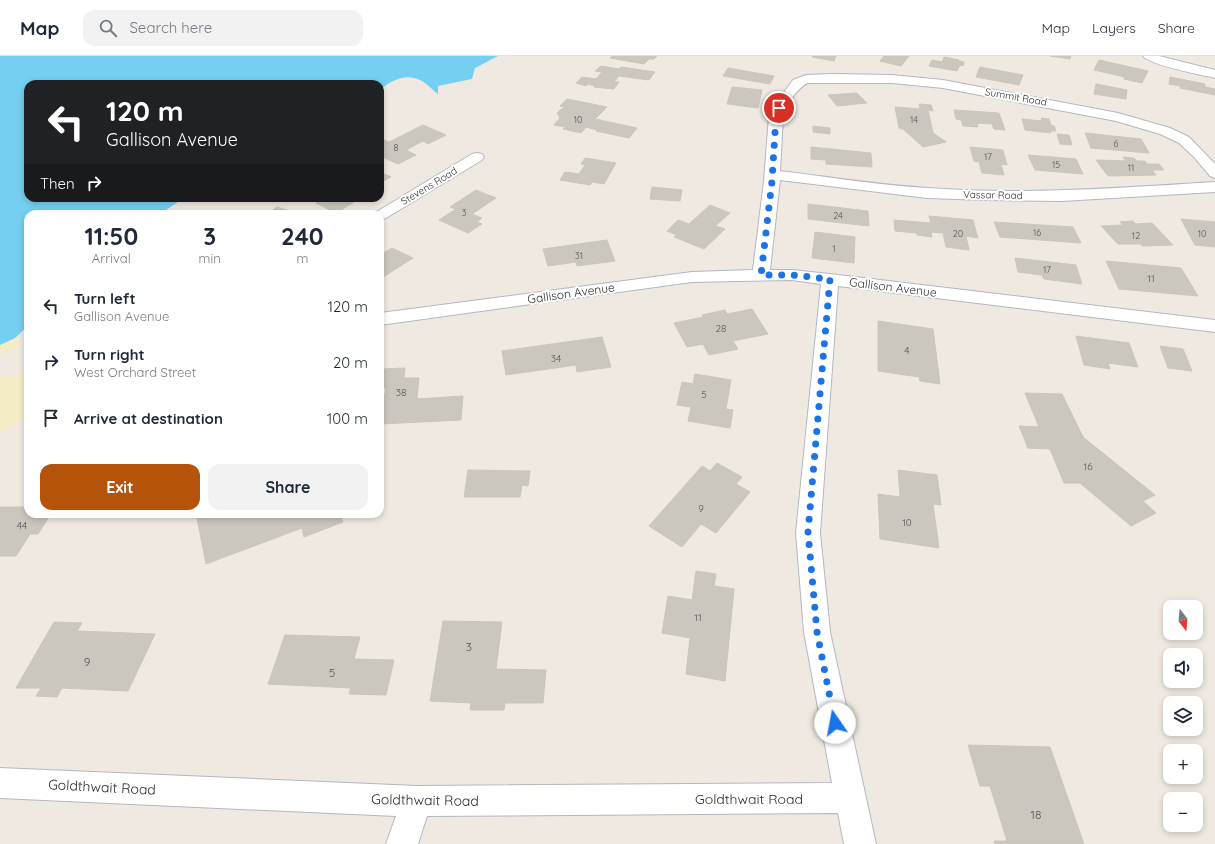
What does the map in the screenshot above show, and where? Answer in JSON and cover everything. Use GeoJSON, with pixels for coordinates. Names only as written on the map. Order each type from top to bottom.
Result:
{"type":"FeatureCollection","features":[{"type":"Feature","properties":{"kind":"street"},"geometry":{"type":"LineString","coordinates":[[1149,56],[1161,61],[1215,74]]}},
{"type":"Feature","properties":{"kind":"street","name":"Summit Road"},"geometry":{"type":"LineString","coordinates":[[772,175],[776,116],[779,108],[798,83],[806,79],[816,78],[892,79],[944,84],[1118,117],[1165,131],[1184,140],[1199,154],[1215,173]]}},
{"type":"Feature","properties":{"kind":"street","name":"Stevens Road"},"geometry":{"type":"LineString","coordinates":[[384,213],[477,157]]}},
{"type":"Feature","properties":{"kind":"street"},"geometry":{"type":"LineString","coordinates":[[761,275],[772,175]]}},
{"type":"Feature","properties":{"kind":"street","name":"Vassar Road"},"geometry":{"type":"LineString","coordinates":[[772,175],[927,193],[986,195],[1062,196],[1215,187]]}},
{"type":"Feature","properties":{"kind":"street","name":"Gallison Avenue"},"geometry":{"type":"LineString","coordinates":[[384,318],[692,277],[792,275],[1215,326]]}},
{"type":"Feature","properties":{"kind":"street"},"geometry":{"type":"LineString","coordinates":[[830,279],[808,532],[817,632],[860,844]]}},
{"type":"Feature","properties":{"kind":"street","name":"Goldthwait Road"},"geometry":{"type":"LineString","coordinates":[[0,783],[417,801],[851,798]]}},
{"type":"Feature","properties":{"kind":"street"},"geometry":{"type":"LineString","coordinates":[[402,844],[417,801]]}},
{"type":"Feature","properties":{"kind":"sand"},"geometry":{"type":"Polygon","coordinates":[[[15,338],[23,342],[16,348],[0,354],[0,345],[15,338]]]}},
{"type":"Feature","properties":{"kind":"sand"},"geometry":{"type":"Polygon","coordinates":[[[0,375],[24,375],[24,418],[0,433],[0,375]]]}},
{"type":"Feature","properties":{"kind":"water"},"geometry":{"type":"Polygon","coordinates":[[[0,56],[498,56],[475,68],[472,79],[438,86],[438,94],[423,81],[409,77],[404,77],[389,83],[384,87],[384,80],[24,80],[24,202],[178,202],[166,210],[24,210],[24,330],[15,338],[0,345],[0,56]]]}},
{"type":"Feature","properties":{"kind":"building"},"geometry":{"type":"Polygon","coordinates":[[[612,56],[657,56],[654,59],[649,59],[644,64],[610,58],[612,56]]]}},
{"type":"Feature","properties":{"kind":"building"},"geometry":{"type":"Polygon","coordinates":[[[836,56],[834,61],[812,57],[836,56]]]}},
{"type":"Feature","properties":{"kind":"building"},"geometry":{"type":"Polygon","coordinates":[[[884,56],[909,56],[901,66],[880,61],[884,56]]]}},
{"type":"Feature","properties":{"kind":"building"},"geometry":{"type":"Polygon","coordinates":[[[1050,56],[1071,56],[1070,59],[1050,56]]]}},
{"type":"Feature","properties":{"kind":"building"},"geometry":{"type":"Polygon","coordinates":[[[944,57],[964,62],[963,66],[960,65],[957,71],[929,66],[932,60],[942,62],[944,57]]]}},
{"type":"Feature","properties":{"kind":"building"},"geometry":{"type":"Polygon","coordinates":[[[1099,60],[1148,71],[1142,83],[1124,79],[1125,77],[1094,70],[1099,60]]]}},
{"type":"Feature","properties":{"kind":"building"},"geometry":{"type":"Polygon","coordinates":[[[601,66],[619,69],[621,67],[655,72],[649,80],[619,76],[614,82],[619,82],[614,89],[594,87],[595,86],[588,84],[586,86],[576,83],[582,77],[596,79],[602,72],[595,71],[601,66]]]}},
{"type":"Feature","properties":{"kind":"building"},"geometry":{"type":"Polygon","coordinates":[[[980,67],[1023,75],[1019,85],[976,77],[980,67]]]}},
{"type":"Feature","properties":{"kind":"building"},"geometry":{"type":"Polygon","coordinates":[[[728,68],[774,76],[770,84],[723,76],[728,68]]]}},
{"type":"Feature","properties":{"kind":"building"},"geometry":{"type":"Polygon","coordinates":[[[1170,77],[1205,84],[1205,87],[1215,89],[1215,95],[1180,88],[1180,86],[1169,84],[1170,77]]]}},
{"type":"Feature","properties":{"kind":"building"},"geometry":{"type":"Polygon","coordinates":[[[1096,84],[1127,90],[1126,99],[1094,94],[1096,84]]]}},
{"type":"Feature","properties":{"kind":"building"},"geometry":{"type":"Polygon","coordinates":[[[732,87],[762,90],[758,108],[727,104],[732,87]]]}},
{"type":"Feature","properties":{"kind":"building"},"geometry":{"type":"Polygon","coordinates":[[[857,93],[867,103],[837,106],[828,95],[857,93]]]}},
{"type":"Feature","properties":{"kind":"building"},"geometry":{"type":"Polygon","coordinates":[[[567,99],[607,107],[595,119],[637,128],[629,138],[596,131],[597,130],[586,127],[581,133],[563,129],[566,127],[554,125],[560,118],[557,113],[564,107],[560,106],[567,99]]]}},
{"type":"Feature","properties":{"kind":"building"},"geometry":{"type":"Polygon","coordinates":[[[919,104],[931,105],[933,111],[928,110],[933,133],[946,142],[923,147],[903,129],[899,128],[895,107],[920,109],[919,104]]]}},
{"type":"Feature","properties":{"kind":"building"},"geometry":{"type":"Polygon","coordinates":[[[954,110],[999,113],[1005,130],[994,129],[992,124],[977,123],[978,127],[963,126],[961,120],[956,119],[954,110]]]}},
{"type":"Feature","properties":{"kind":"building"},"geometry":{"type":"Polygon","coordinates":[[[1041,118],[1049,119],[1051,125],[1054,126],[1056,131],[1050,131],[1051,133],[1025,130],[1022,119],[1042,121],[1041,118]]]}},
{"type":"Feature","properties":{"kind":"building"},"geometry":{"type":"Polygon","coordinates":[[[423,125],[446,135],[428,144],[423,141],[406,150],[416,155],[398,164],[384,158],[384,140],[389,142],[423,125]]]}},
{"type":"Feature","properties":{"kind":"building"},"geometry":{"type":"Polygon","coordinates":[[[813,126],[830,128],[830,134],[813,132],[813,126]]]}},
{"type":"Feature","properties":{"kind":"building"},"geometry":{"type":"Polygon","coordinates":[[[1085,133],[1141,139],[1149,153],[1091,148],[1085,133]]]}},
{"type":"Feature","properties":{"kind":"building"},"geometry":{"type":"Polygon","coordinates":[[[1057,134],[1069,135],[1072,145],[1060,144],[1057,134]]]}},
{"type":"Feature","properties":{"kind":"building"},"geometry":{"type":"Polygon","coordinates":[[[811,147],[871,153],[872,167],[826,164],[826,160],[811,159],[811,147]]]}},
{"type":"Feature","properties":{"kind":"building"},"geometry":{"type":"Polygon","coordinates":[[[970,147],[1003,150],[1007,165],[1001,164],[1004,175],[982,173],[979,162],[974,161],[970,147]]]}},
{"type":"Feature","properties":{"kind":"building"},"geometry":{"type":"Polygon","coordinates":[[[1028,155],[1076,159],[1083,174],[1035,170],[1028,155]]]}},
{"type":"Feature","properties":{"kind":"building"},"geometry":{"type":"Polygon","coordinates":[[[1123,157],[1134,158],[1137,161],[1145,161],[1147,164],[1159,164],[1164,170],[1152,170],[1156,175],[1108,176],[1096,160],[1126,161],[1123,157]]]}},
{"type":"Feature","properties":{"kind":"building"},"geometry":{"type":"Polygon","coordinates":[[[585,158],[616,163],[604,184],[592,182],[590,185],[560,180],[565,172],[579,174],[585,165],[581,164],[585,158]]]}},
{"type":"Feature","properties":{"kind":"building"},"geometry":{"type":"Polygon","coordinates":[[[384,174],[391,177],[384,181],[384,174]]]}},
{"type":"Feature","properties":{"kind":"building"},"geometry":{"type":"Polygon","coordinates":[[[652,187],[682,190],[680,201],[650,199],[652,187]]]}},
{"type":"Feature","properties":{"kind":"building"},"geometry":{"type":"Polygon","coordinates":[[[476,190],[496,198],[472,214],[482,218],[477,222],[482,224],[468,233],[439,220],[456,209],[450,207],[476,190]]]}},
{"type":"Feature","properties":{"kind":"building"},"geometry":{"type":"Polygon","coordinates":[[[354,202],[341,210],[330,210],[316,203],[354,202]]]}},
{"type":"Feature","properties":{"kind":"building"},"geometry":{"type":"Polygon","coordinates":[[[808,204],[868,211],[869,226],[808,219],[808,204]]]}},
{"type":"Feature","properties":{"kind":"building"},"geometry":{"type":"Polygon","coordinates":[[[710,205],[730,213],[715,226],[725,229],[704,249],[674,237],[677,235],[667,231],[678,220],[689,224],[710,205]]]}},
{"type":"Feature","properties":{"kind":"building"},"geometry":{"type":"Polygon","coordinates":[[[277,207],[287,210],[273,210],[277,207]]]}},
{"type":"Feature","properties":{"kind":"building"},"geometry":{"type":"Polygon","coordinates":[[[929,216],[973,220],[978,238],[966,236],[969,250],[946,247],[943,233],[931,232],[932,237],[917,235],[917,233],[895,231],[894,220],[931,223],[929,216]]]}},
{"type":"Feature","properties":{"kind":"building"},"geometry":{"type":"Polygon","coordinates":[[[1181,219],[1215,222],[1215,247],[1195,245],[1181,219]]]}},
{"type":"Feature","properties":{"kind":"building"},"geometry":{"type":"Polygon","coordinates":[[[1133,221],[1136,224],[1152,223],[1173,245],[1143,246],[1140,244],[1118,244],[1101,226],[1123,225],[1120,222],[1133,221]]]}},
{"type":"Feature","properties":{"kind":"building"},"geometry":{"type":"Polygon","coordinates":[[[994,222],[1073,227],[1081,243],[1000,237],[994,222]]]}},
{"type":"Feature","properties":{"kind":"building"},"geometry":{"type":"Polygon","coordinates":[[[815,232],[855,237],[854,263],[812,258],[815,232]]]}},
{"type":"Feature","properties":{"kind":"building"},"geometry":{"type":"Polygon","coordinates":[[[607,240],[615,261],[577,266],[576,262],[548,266],[543,249],[607,240]]]}},
{"type":"Feature","properties":{"kind":"building"},"geometry":{"type":"Polygon","coordinates":[[[392,248],[413,258],[384,276],[384,253],[392,248]]]}},
{"type":"Feature","properties":{"kind":"building"},"geometry":{"type":"Polygon","coordinates":[[[1015,258],[1076,265],[1082,284],[1044,279],[1042,275],[1018,272],[1015,258]]]}},
{"type":"Feature","properties":{"kind":"building"},"geometry":{"type":"Polygon","coordinates":[[[1106,261],[1181,268],[1198,296],[1119,289],[1106,261]]]}},
{"type":"Feature","properties":{"kind":"building"},"geometry":{"type":"Polygon","coordinates":[[[752,309],[768,334],[733,341],[738,349],[709,355],[703,344],[687,347],[674,323],[703,317],[702,315],[725,310],[727,314],[752,309]]]}},
{"type":"Feature","properties":{"kind":"building"},"geometry":{"type":"Polygon","coordinates":[[[878,321],[933,329],[940,384],[920,381],[919,377],[878,371],[878,321]]]}},
{"type":"Feature","properties":{"kind":"building"},"geometry":{"type":"Polygon","coordinates":[[[1076,336],[1129,343],[1138,367],[1108,363],[1110,369],[1084,365],[1076,336]]]}},
{"type":"Feature","properties":{"kind":"building"},"geometry":{"type":"Polygon","coordinates":[[[602,337],[611,367],[577,372],[576,365],[506,375],[502,351],[602,337]]]}},
{"type":"Feature","properties":{"kind":"building"},"geometry":{"type":"Polygon","coordinates":[[[1160,346],[1183,349],[1192,371],[1168,368],[1160,346]]]}},
{"type":"Feature","properties":{"kind":"building"},"geometry":{"type":"Polygon","coordinates":[[[405,368],[404,378],[419,378],[417,399],[463,396],[461,420],[384,424],[384,400],[386,388],[384,388],[384,369],[405,368]]]}},
{"type":"Feature","properties":{"kind":"building"},"geometry":{"type":"Polygon","coordinates":[[[695,374],[731,380],[726,409],[733,410],[730,428],[688,421],[691,407],[677,405],[682,382],[693,384],[695,374]]]}},
{"type":"Feature","properties":{"kind":"building"},"geometry":{"type":"Polygon","coordinates":[[[1025,393],[1062,394],[1083,437],[1155,495],[1143,501],[1156,513],[1131,526],[1080,483],[1064,483],[1050,449],[1028,448],[1019,426],[1039,427],[1025,393]]]}},
{"type":"Feature","properties":{"kind":"building"},"geometry":{"type":"Polygon","coordinates":[[[717,463],[742,477],[736,484],[750,492],[716,533],[701,524],[682,547],[649,526],[702,466],[710,471],[717,463]]]}},
{"type":"Feature","properties":{"kind":"building"},"geometry":{"type":"Polygon","coordinates":[[[468,470],[530,471],[528,486],[522,485],[520,497],[464,497],[468,470]]]}},
{"type":"Feature","properties":{"kind":"building"},"geometry":{"type":"Polygon","coordinates":[[[898,470],[937,475],[941,505],[933,504],[939,548],[880,539],[878,494],[900,497],[898,470]]]}},
{"type":"Feature","properties":{"kind":"building"},"geometry":{"type":"Polygon","coordinates":[[[0,507],[24,507],[24,518],[48,518],[38,534],[30,534],[16,556],[0,556],[0,507]]]}},
{"type":"Feature","properties":{"kind":"building"},"geometry":{"type":"Polygon","coordinates":[[[197,518],[342,518],[343,522],[304,537],[302,528],[206,564],[197,518]]]}},
{"type":"Feature","properties":{"kind":"building"},"geometry":{"type":"Polygon","coordinates":[[[696,571],[716,574],[714,586],[734,589],[725,681],[686,674],[690,638],[662,633],[668,596],[692,600],[696,571]]]}},
{"type":"Feature","properties":{"kind":"building"},"geometry":{"type":"Polygon","coordinates":[[[443,621],[502,622],[496,669],[546,670],[543,703],[505,703],[504,710],[470,710],[471,703],[430,701],[443,621]]]}},
{"type":"Feature","properties":{"kind":"building"},"geometry":{"type":"Polygon","coordinates":[[[54,622],[82,623],[77,631],[155,634],[128,691],[62,688],[57,697],[36,696],[41,688],[16,688],[54,622]]]}},
{"type":"Feature","properties":{"kind":"building"},"geometry":{"type":"Polygon","coordinates":[[[285,635],[360,637],[354,659],[394,660],[386,695],[349,694],[351,688],[268,684],[285,635]]]}},
{"type":"Feature","properties":{"kind":"building"},"geometry":{"type":"Polygon","coordinates":[[[968,745],[1050,747],[1084,844],[995,844],[994,841],[1007,841],[990,786],[980,786],[968,745]]]}},
{"type":"Feature","properties":{"kind":"route"},"geometry":{"type":"LineString","coordinates":[[779,108],[776,116],[772,181],[761,275],[792,275],[830,279],[808,532],[817,632],[835,723]]}}]}
